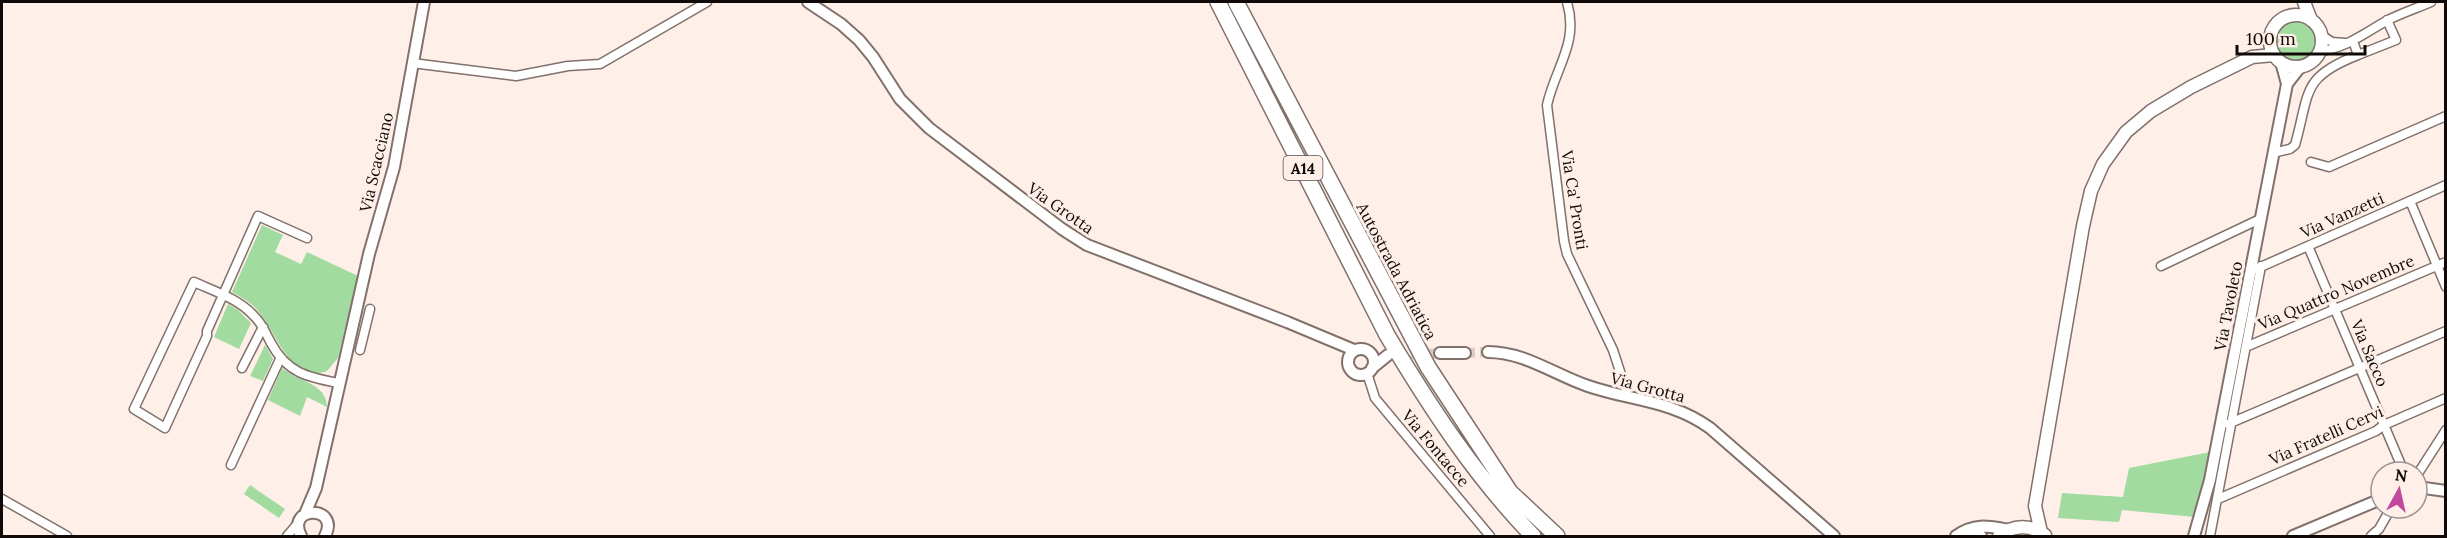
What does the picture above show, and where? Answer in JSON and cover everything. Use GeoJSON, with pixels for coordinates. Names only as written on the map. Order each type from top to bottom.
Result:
{"type":"FeatureCollection","features":[{"type":"Feature","properties":{"kind":"highway","name":"A14"},"geometry":{"type":"LineString","coordinates":[[1218,2],[1393,344],[1452,438],[1505,507],[1533,537]]}},
{"type":"Feature","properties":{"kind":"highway","name":"Autostrada Adriatica"},"geometry":{"type":"LineString","coordinates":[[1236,2],[1428,367],[1510,492],[1557,537]]}},
{"type":"Feature","properties":{"kind":"main road"},"geometry":{"type":"LineString","coordinates":[[2291,15],[2299,2]]}},
{"type":"Feature","properties":{"kind":"main road"},"geometry":{"type":"LineString","coordinates":[[2252,57],[2278,58],[2301,66],[2308,63],[2319,51],[2321,35],[2311,20],[2304,2]]}},
{"type":"Feature","properties":{"kind":"main road"},"geometry":{"type":"LineString","coordinates":[[2022,527],[2036,506],[2083,226],[2091,191],[2103,164],[2126,132],[2151,111],[2191,87],[2252,57],[2271,35],[2278,22],[2291,15],[2311,20]]}},
{"type":"Feature","properties":{"kind":"main road"},"geometry":{"type":"LineString","coordinates":[[2271,35],[2270,42],[2278,58]]}},
{"type":"Feature","properties":{"kind":"main road"},"geometry":{"type":"LineString","coordinates":[[2036,506],[2044,534]]}},
{"type":"Feature","properties":{"kind":"main road"},"geometry":{"type":"LineString","coordinates":[[2004,533],[2022,527],[2044,534]]}},
{"type":"Feature","properties":{"kind":"street","name":"Via Scacciano"},"geometry":{"type":"LineString","coordinates":[[302,518],[316,488],[351,327],[394,167],[424,2]]}},
{"type":"Feature","properties":{"kind":"street"},"geometry":{"type":"LineString","coordinates":[[412,63],[516,76],[568,66],[600,64],[707,2]]}},
{"type":"Feature","properties":{"kind":"street","name":"Via Grotta"},"geometry":{"type":"LineString","coordinates":[[808,2],[841,24],[859,40],[900,99],[929,128],[1062,229],[1087,245],[1354,350]]}},
{"type":"Feature","properties":{"kind":"street","name":"Via Ca' Pronti"},"geometry":{"type":"LineString","coordinates":[[1567,2],[1572,31],[1569,48],[1551,87],[1547,105],[1564,241],[1574,271],[1613,350],[1628,396]]}},
{"type":"Feature","properties":{"kind":"street"},"geometry":{"type":"LineString","coordinates":[[2319,51],[2331,50],[2388,20],[2431,2]]}},
{"type":"Feature","properties":{"kind":"street"},"geometry":{"type":"LineString","coordinates":[[2273,153],[2290,149],[2295,145],[2309,90],[2324,70],[2396,40],[2388,20]]}},
{"type":"Feature","properties":{"kind":"street"},"geometry":{"type":"LineString","coordinates":[[2321,35],[2332,42],[2349,42]]}},
{"type":"Feature","properties":{"kind":"street"},"geometry":{"type":"LineString","coordinates":[[2349,42],[2358,55]]}},
{"type":"Feature","properties":{"kind":"street","name":"Via Tavoleto"},"geometry":{"type":"LineString","coordinates":[[2278,58],[2287,84]]}},
{"type":"Feature","properties":{"kind":"street","name":"Via Tavoleto"},"geometry":{"type":"LineString","coordinates":[[2194,536],[2210,480],[2287,84],[2301,66]]}},
{"type":"Feature","properties":{"kind":"street"},"geometry":{"type":"LineString","coordinates":[[2311,162],[2329,167],[2445,116]]}},
{"type":"Feature","properties":{"kind":"street","name":"Via Vanzetti"},"geometry":{"type":"LineString","coordinates":[[2250,271],[2445,185]]}},
{"type":"Feature","properties":{"kind":"street","name":"Via Quattro Novembre"},"geometry":{"type":"LineString","coordinates":[[2410,201],[2441,264],[2445,287]]}},
{"type":"Feature","properties":{"kind":"street"},"geometry":{"type":"LineString","coordinates":[[307,238],[258,216],[223,295],[165,428],[134,409],[194,282],[223,295],[247,309],[263,327],[280,359],[292,369],[312,378],[339,383]]}},
{"type":"Feature","properties":{"kind":"street"},"geometry":{"type":"LineString","coordinates":[[2161,266],[2260,219]]}},
{"type":"Feature","properties":{"kind":"street","name":"Via Sacco"},"geometry":{"type":"LineString","coordinates":[[2308,246],[2399,460]]}},
{"type":"Feature","properties":{"kind":"street","name":"Via Quattro Novembre"},"geometry":{"type":"LineString","coordinates":[[2248,346],[2441,264]]}},
{"type":"Feature","properties":{"kind":"street","name":"Via Tavoleto"},"geometry":{"type":"LineString","coordinates":[[2210,537],[2248,346],[2261,266]]}},
{"type":"Feature","properties":{"kind":"street"},"geometry":{"type":"LineString","coordinates":[[360,350],[370,309]]}},
{"type":"Feature","properties":{"kind":"street"},"geometry":{"type":"LineString","coordinates":[[242,368],[263,327]]}},
{"type":"Feature","properties":{"kind":"street"},"geometry":{"type":"LineString","coordinates":[[351,327],[364,331]]}},
{"type":"Feature","properties":{"kind":"street"},"geometry":{"type":"LineString","coordinates":[[2220,427],[2445,331]]}},
{"type":"Feature","properties":{"kind":"street"},"geometry":{"type":"LineString","coordinates":[[1363,349],[1371,353],[1374,360],[1370,370],[1355,374],[1349,368],[1349,356],[1354,350],[1363,349]]}},
{"type":"Feature","properties":{"kind":"street","name":"Via Grotta"},"geometry":{"type":"LineString","coordinates":[[1488,352],[1517,356],[1590,387],[1678,409],[1693,416],[1710,428],[1834,537]]}},
{"type":"Feature","properties":{"kind":"street"},"geometry":{"type":"LineString","coordinates":[[1440,353],[1465,353]]}},
{"type":"Feature","properties":{"kind":"street"},"geometry":{"type":"LineString","coordinates":[[231,465],[280,359]]}},
{"type":"Feature","properties":{"kind":"street","name":"Via Fontacce"},"geometry":{"type":"LineString","coordinates":[[1370,370],[1375,398],[1490,537]]}},
{"type":"Feature","properties":{"kind":"street","name":"Via Fratelli Cervi"},"geometry":{"type":"LineString","coordinates":[[2218,499],[2376,431],[2384,425],[2445,398]]}},
{"type":"Feature","properties":{"kind":"street"},"geometry":{"type":"LineString","coordinates":[[2426,460],[2445,430]]}},
{"type":"Feature","properties":{"kind":"street","name":"Via Scacciano"},"geometry":{"type":"LineString","coordinates":[[316,488],[318,504],[328,527],[325,537]]}},
{"type":"Feature","properties":{"kind":"street"},"geometry":{"type":"LineString","coordinates":[[2429,489],[2445,491]]}},
{"type":"Feature","properties":{"kind":"street"},"geometry":{"type":"LineString","coordinates":[[2,499],[67,537]]}},
{"type":"Feature","properties":{"kind":"street"},"geometry":{"type":"LineString","coordinates":[[2293,537],[2369,504]]}},
{"type":"Feature","properties":{"kind":"street"},"geometry":{"type":"LineString","coordinates":[[287,537],[302,518],[315,513],[324,517]]}},
{"type":"Feature","properties":{"kind":"street"},"geometry":{"type":"LineString","coordinates":[[301,537],[298,531],[302,518]]}},
{"type":"Feature","properties":{"kind":"street"},"geometry":{"type":"LineString","coordinates":[[2371,537],[2384,520]]}},
{"type":"Feature","properties":{"kind":"street"},"geometry":{"type":"LineString","coordinates":[[1958,535],[1972,526],[1985,526],[2004,533]]}},
{"type":"Feature","properties":{"kind":"street"},"geometry":{"type":"LineString","coordinates":[[1958,535],[1976,533],[1981,537]]}},
{"type":"Feature","properties":{"kind":"green space"},"geometry":{"type":"Polygon","coordinates":[[[2297,21],[2305,22],[2311,27],[2316,33],[2316,49],[2311,55],[2305,60],[2297,61],[2289,60],[2283,55],[2278,49],[2277,41],[2278,33],[2283,27],[2289,22],[2297,21]]]}},
{"type":"Feature","properties":{"kind":"green space"},"geometry":{"type":"Polygon","coordinates":[[[262,225],[283,235],[275,252],[301,264],[307,252],[358,276],[338,358],[327,371],[314,373],[303,370],[294,363],[255,308],[232,292],[262,225]]]}},
{"type":"Feature","properties":{"kind":"green space"},"geometry":{"type":"Polygon","coordinates":[[[228,304],[251,323],[239,349],[214,337],[228,304]]]}},
{"type":"Feature","properties":{"kind":"green space"},"geometry":{"type":"Polygon","coordinates":[[[265,345],[273,359],[263,381],[250,376],[265,345]]]}},
{"type":"Feature","properties":{"kind":"green space"},"geometry":{"type":"Polygon","coordinates":[[[282,368],[317,388],[326,399],[327,407],[307,397],[300,416],[268,400],[282,368]]]}},
{"type":"Feature","properties":{"kind":"green space"},"geometry":{"type":"Polygon","coordinates":[[[2210,452],[2195,517],[2122,510],[2119,522],[2058,518],[2062,493],[2123,497],[2129,468],[2210,452]]]}},
{"type":"Feature","properties":{"kind":"green space"},"geometry":{"type":"Polygon","coordinates":[[[250,485],[285,509],[279,518],[244,494],[250,485]]]}},
{"type":"Feature","properties":{"kind":"tunnel"},"geometry":{"type":"LineString","coordinates":[[1465,353],[1488,352]]}},
{"type":"Feature","properties":{"kind":"tunnel"},"geometry":{"type":"LineString","coordinates":[[1396,355],[1440,353]]}}]}
